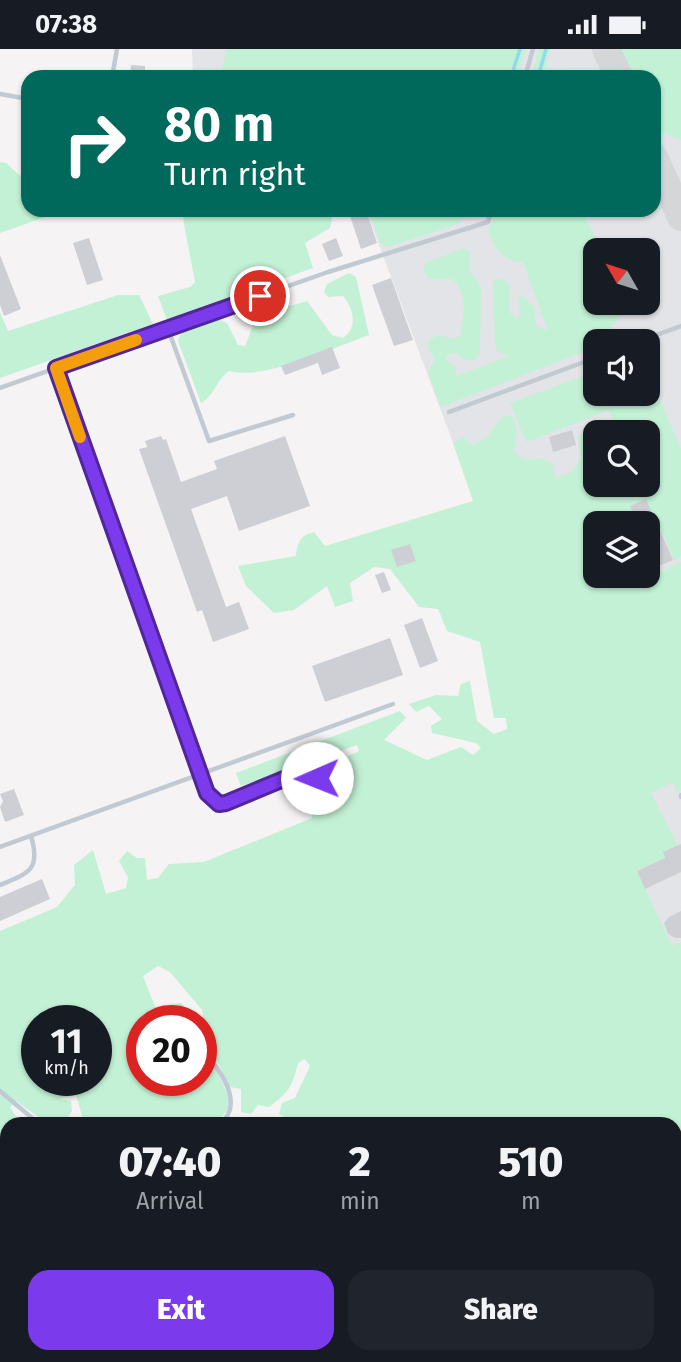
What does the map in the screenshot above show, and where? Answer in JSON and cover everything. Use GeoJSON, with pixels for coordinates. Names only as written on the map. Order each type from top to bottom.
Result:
{"type":"FeatureCollection","features":[{"type":"Feature","properties":{"kind":"lane"},"geometry":{"type":"LineString","coordinates":[[113,70],[117,49]]}},
{"type":"Feature","properties":{"kind":"lane"},"geometry":{"type":"LineString","coordinates":[[527,70],[533,49]]}},
{"type":"Feature","properties":{"kind":"lane"},"geometry":{"type":"LineString","coordinates":[[0,94],[21,98]]}},
{"type":"Feature","properties":{"kind":"lane"},"geometry":{"type":"LineString","coordinates":[[0,388],[328,272],[488,222],[489,217]]}},
{"type":"Feature","properties":{"kind":"lane"},"geometry":{"type":"LineString","coordinates":[[660,334],[681,326]]}},
{"type":"Feature","properties":{"kind":"lane"},"geometry":{"type":"LineString","coordinates":[[168,329],[209,441],[293,415]]}},
{"type":"Feature","properties":{"kind":"lane"},"geometry":{"type":"LineString","coordinates":[[449,412],[583,362]]}},
{"type":"Feature","properties":{"kind":"lane"},"geometry":{"type":"LineString","coordinates":[[56,368],[207,793],[219,804],[300,773],[317,778]]}},
{"type":"Feature","properties":{"kind":"lane"},"geometry":{"type":"LineString","coordinates":[[0,847],[393,704]]}},
{"type":"Feature","properties":{"kind":"lane"},"geometry":{"type":"LineString","coordinates":[[0,885],[27,874],[31,869],[36,852],[31,836]]}},
{"type":"Feature","properties":{"kind":"lane"},"geometry":{"type":"LineString","coordinates":[[217,1067],[232,1098],[228,1117]]}},
{"type":"Feature","properties":{"kind":"lane"},"geometry":{"type":"LineString","coordinates":[[0,1091],[31,1117]]}},
{"type":"Feature","properties":{"kind":"shaded area"},"geometry":{"type":"Polygon","coordinates":[[[192,49],[681,49],[681,1074],[501,571],[369,217],[661,217],[661,70],[193,70],[192,49]]]}},
{"type":"Feature","properties":{"kind":"green space"},"geometry":{"type":"Polygon","coordinates":[[[227,49],[526,49],[520,70],[222,70],[227,49]]]}},
{"type":"Feature","properties":{"kind":"green space"},"geometry":{"type":"Polygon","coordinates":[[[539,49],[550,49],[546,70],[533,70],[539,49]]]}},
{"type":"Feature","properties":{"kind":"green space"},"geometry":{"type":"Polygon","coordinates":[[[620,49],[681,49],[681,140],[661,132],[661,70],[629,70],[620,49]]]}},
{"type":"Feature","properties":{"kind":"green space"},"geometry":{"type":"Polygon","coordinates":[[[0,162],[6,163],[21,177],[21,217],[45,217],[0,233],[0,162]]]}},
{"type":"Feature","properties":{"kind":"green space"},"geometry":{"type":"Polygon","coordinates":[[[183,217],[331,217],[330,228],[305,243],[313,268],[167,320],[158,296],[190,287],[195,282],[183,217]]]}},
{"type":"Feature","properties":{"kind":"green space"},"geometry":{"type":"Polygon","coordinates":[[[371,217],[464,217],[458,224],[388,247],[380,243],[371,217]]]}},
{"type":"Feature","properties":{"kind":"green space"},"geometry":{"type":"Polygon","coordinates":[[[494,217],[585,217],[595,238],[583,238],[583,315],[622,315],[610,329],[583,329],[583,352],[441,407],[428,373],[435,359],[428,348],[429,340],[438,335],[454,339],[461,335],[464,305],[461,291],[452,279],[429,279],[423,271],[426,263],[464,248],[470,251],[469,270],[481,287],[480,354],[474,360],[463,359],[457,353],[447,354],[446,360],[455,366],[456,376],[509,356],[497,351],[495,343],[493,281],[500,278],[509,284],[510,313],[516,318],[521,316],[518,299],[522,295],[534,307],[536,326],[548,331],[523,262],[505,257],[488,230],[494,217]]]}},
{"type":"Feature","properties":{"kind":"green space"},"geometry":{"type":"Polygon","coordinates":[[[349,273],[356,277],[369,335],[279,367],[244,373],[229,371],[201,403],[178,341],[184,331],[194,325],[218,319],[227,323],[238,345],[245,346],[255,321],[265,313],[307,301],[332,335],[343,338],[351,329],[353,318],[350,307],[343,296],[328,297],[324,292],[327,284],[349,273]]]}},
{"type":"Feature","properties":{"kind":"green space"},"geometry":{"type":"Polygon","coordinates":[[[118,295],[139,295],[153,324],[0,378],[0,312],[8,331],[118,295]]]}},
{"type":"Feature","properties":{"kind":"green space"},"geometry":{"type":"Polygon","coordinates":[[[583,376],[583,406],[660,406],[660,400],[681,449],[681,556],[675,561],[660,529],[660,511],[652,511],[650,507],[648,511],[583,511],[583,588],[660,588],[660,572],[681,562],[681,790],[678,794],[672,782],[651,793],[681,852],[671,848],[663,852],[665,858],[637,871],[672,946],[681,942],[681,1117],[284,1117],[279,1114],[282,1103],[295,1098],[310,1066],[305,1059],[298,1063],[289,1088],[276,1102],[269,1107],[258,1105],[251,1114],[241,1112],[241,1089],[230,1087],[217,1061],[217,1005],[198,1005],[170,972],[158,966],[143,976],[154,1005],[126,1005],[126,1096],[217,1096],[217,1070],[229,1098],[227,1110],[222,1117],[82,1117],[76,1096],[112,1096],[112,1005],[21,1005],[21,1096],[72,1096],[59,1099],[71,1101],[72,1111],[68,1117],[39,1117],[16,1101],[10,1107],[16,1117],[0,1117],[0,931],[57,907],[75,885],[74,865],[93,850],[106,894],[126,888],[128,877],[119,861],[127,851],[137,858],[145,858],[147,880],[158,878],[169,864],[204,862],[312,818],[311,803],[321,798],[329,811],[349,790],[345,780],[325,782],[321,773],[328,765],[359,751],[357,745],[241,786],[236,773],[400,711],[406,718],[384,740],[427,760],[461,747],[473,755],[481,748],[476,743],[432,733],[431,726],[442,719],[429,706],[416,712],[409,704],[436,695],[458,696],[461,684],[470,681],[477,721],[494,734],[507,729],[506,718],[494,718],[480,642],[447,631],[438,609],[419,607],[390,569],[374,567],[350,583],[353,601],[335,607],[327,586],[294,610],[274,613],[246,586],[238,566],[296,556],[300,540],[314,532],[325,546],[473,501],[453,443],[464,438],[472,445],[487,438],[504,415],[513,417],[517,430],[514,451],[524,460],[542,459],[552,463],[556,478],[572,472],[581,458],[578,436],[583,434],[583,497],[660,497],[660,420],[612,420],[608,411],[526,442],[510,403],[583,376]]]}},
{"type":"Feature","properties":{"kind":"building"},"geometry":{"type":"Polygon","coordinates":[[[131,65],[145,66],[145,70],[131,70],[131,65]]]}},
{"type":"Feature","properties":{"kind":"building"},"geometry":{"type":"Polygon","coordinates":[[[350,217],[368,217],[377,243],[361,249],[350,217]]]}},
{"type":"Feature","properties":{"kind":"building"},"geometry":{"type":"Polygon","coordinates":[[[89,238],[103,280],[87,285],[73,243],[89,238]]]}},
{"type":"Feature","properties":{"kind":"building"},"geometry":{"type":"Polygon","coordinates":[[[336,238],[343,256],[329,261],[322,244],[336,238]]]}},
{"type":"Feature","properties":{"kind":"building"},"geometry":{"type":"Polygon","coordinates":[[[0,255],[21,309],[4,316],[0,305],[0,255]]]}},
{"type":"Feature","properties":{"kind":"building"},"geometry":{"type":"Polygon","coordinates":[[[391,278],[413,340],[394,346],[372,285],[391,278]]]}},
{"type":"Feature","properties":{"kind":"building"},"geometry":{"type":"Polygon","coordinates":[[[332,347],[340,368],[322,375],[318,363],[285,375],[281,366],[332,347]]]}},
{"type":"Feature","properties":{"kind":"building"},"geometry":{"type":"Polygon","coordinates":[[[572,430],[576,445],[553,452],[549,437],[572,430]]]}},
{"type":"Feature","properties":{"kind":"building"},"geometry":{"type":"Polygon","coordinates":[[[161,436],[163,440],[166,439],[181,482],[217,469],[214,461],[285,436],[310,506],[239,531],[227,496],[191,509],[226,607],[239,602],[249,629],[213,642],[202,610],[197,612],[139,449],[147,447],[145,441],[161,436]]]}},
{"type":"Feature","properties":{"kind":"building"},"geometry":{"type":"Polygon","coordinates":[[[646,499],[651,511],[632,511],[630,506],[646,499]]]}},
{"type":"Feature","properties":{"kind":"building"},"geometry":{"type":"Polygon","coordinates":[[[660,531],[673,560],[660,565],[660,531]]]}},
{"type":"Feature","properties":{"kind":"building"},"geometry":{"type":"Polygon","coordinates":[[[410,544],[416,561],[397,567],[391,550],[410,544]]]}},
{"type":"Feature","properties":{"kind":"building"},"geometry":{"type":"Polygon","coordinates":[[[384,572],[391,590],[382,593],[375,575],[384,572]]]}},
{"type":"Feature","properties":{"kind":"building"},"geometry":{"type":"Polygon","coordinates":[[[422,618],[438,661],[420,668],[404,625],[422,618]]]}},
{"type":"Feature","properties":{"kind":"building"},"geometry":{"type":"Polygon","coordinates":[[[390,638],[403,675],[325,702],[312,666],[390,638]]]}},
{"type":"Feature","properties":{"kind":"building"},"geometry":{"type":"Polygon","coordinates":[[[14,789],[24,815],[5,822],[0,807],[3,801],[0,794],[14,789]]]}},
{"type":"Feature","properties":{"kind":"building"},"geometry":{"type":"Polygon","coordinates":[[[681,844],[681,872],[645,889],[637,871],[665,858],[663,852],[681,844]]]}},
{"type":"Feature","properties":{"kind":"building"},"geometry":{"type":"Polygon","coordinates":[[[42,879],[50,899],[0,921],[0,897],[42,879]]]}},
{"type":"Feature","properties":{"kind":"building"},"geometry":{"type":"Polygon","coordinates":[[[681,911],[681,938],[675,938],[668,934],[664,923],[681,911]]]}},
{"type":"Feature","properties":{"kind":"waterway"},"geometry":{"type":"LineString","coordinates":[[513,70],[520,49]]}},
{"type":"Feature","properties":{"kind":"waterway"},"geometry":{"type":"LineString","coordinates":[[540,70],[546,49]]}},
{"type":"Feature","properties":{"kind":"taxiway"},"geometry":{"type":"LineString","coordinates":[[606,49],[616,70]]}},
{"type":"Feature","properties":{"kind":"taxiway"},"geometry":{"type":"LineString","coordinates":[[661,173],[681,217]]}},
{"type":"Feature","properties":{"kind":"slow traffic"},"geometry":{"type":"LineString","coordinates":[[80,437],[56,368],[136,340]]}},
{"type":"Feature","properties":{"kind":"route"},"geometry":{"type":"LineString","coordinates":[[260,296],[56,368],[207,793],[219,804],[300,773],[317,778]]}}]}
